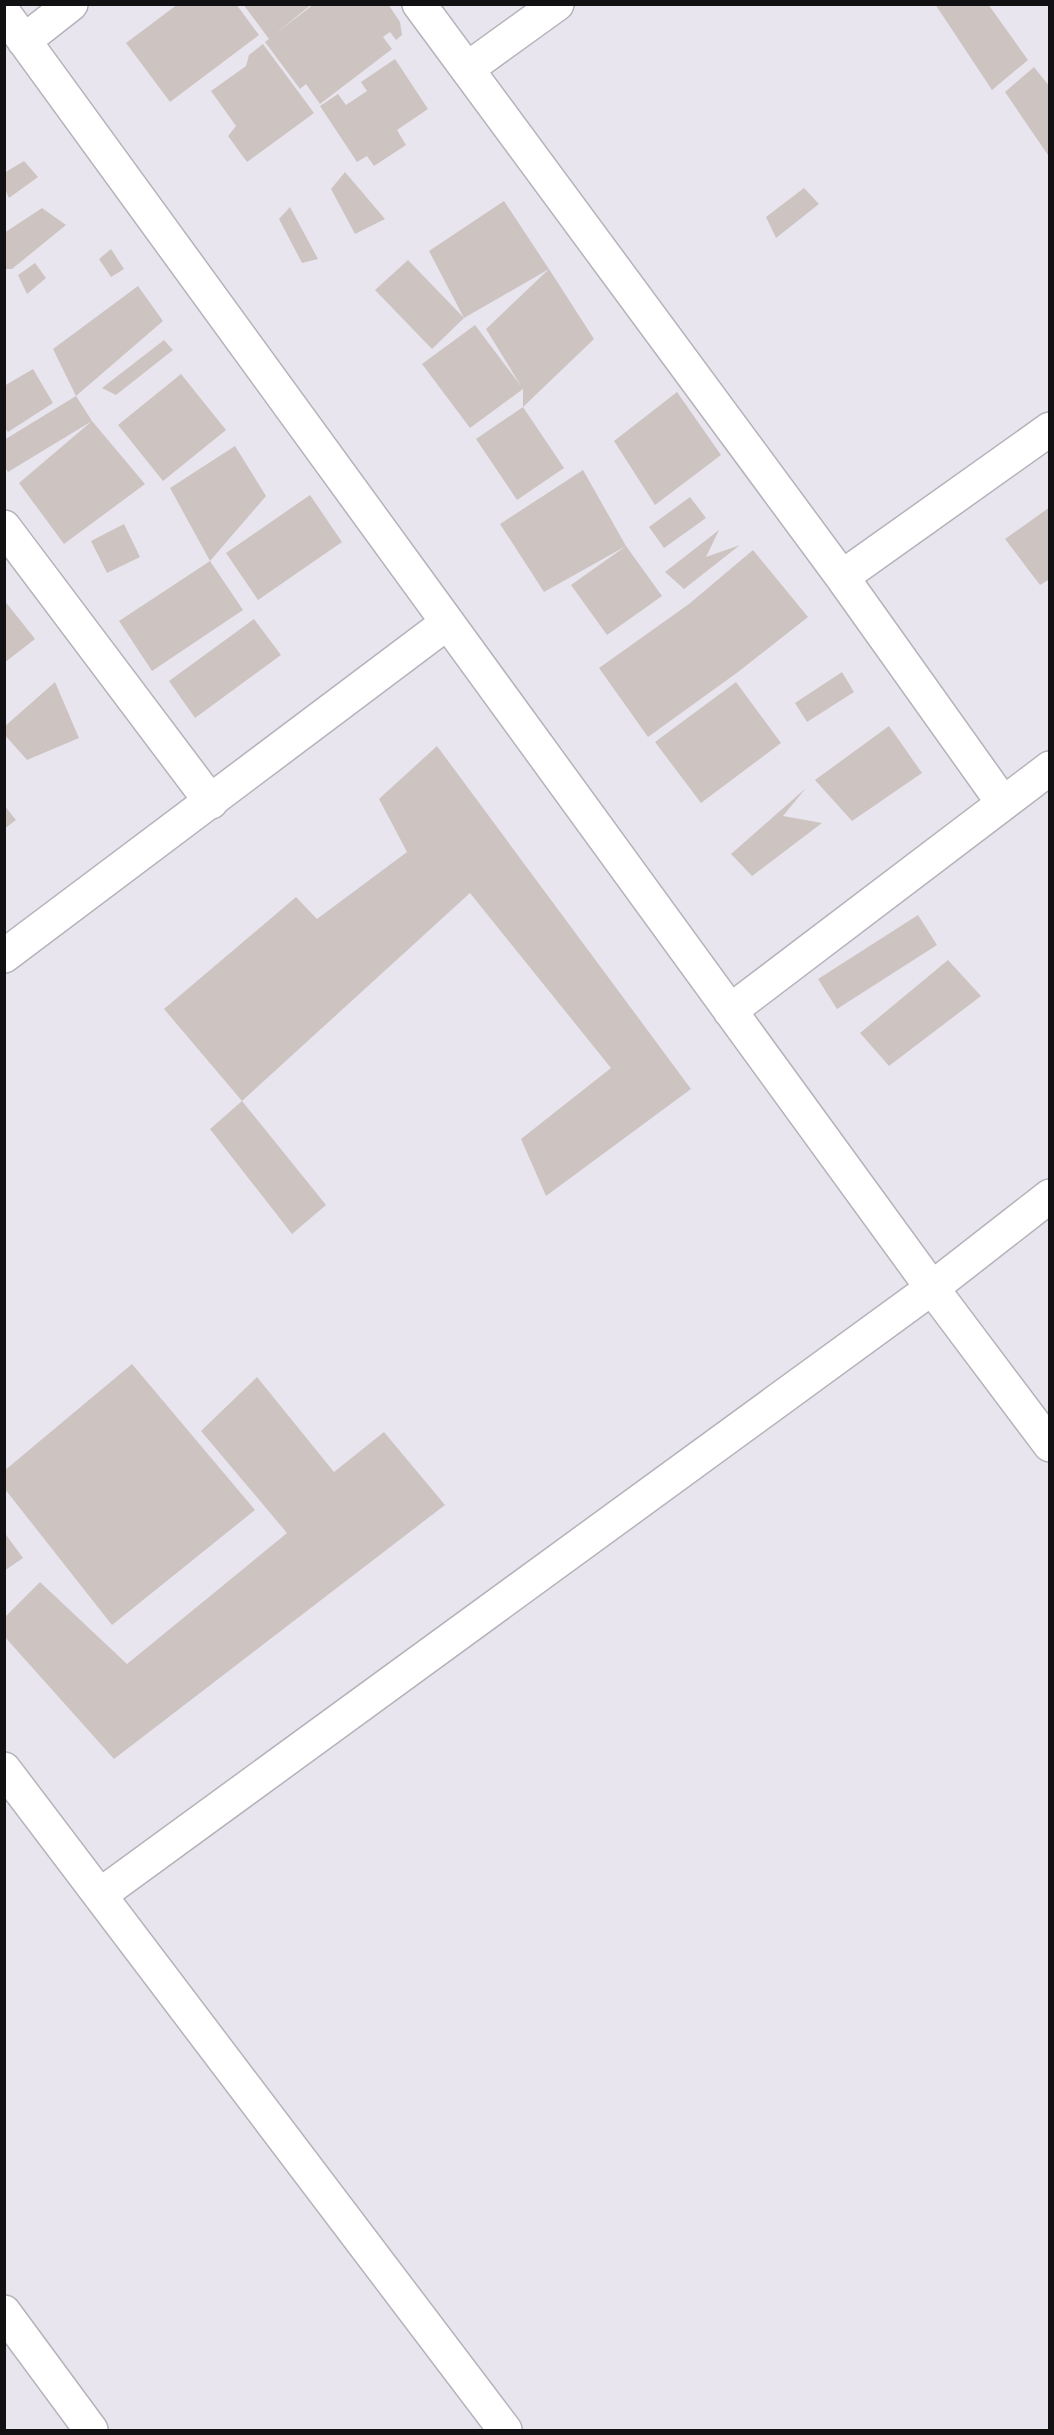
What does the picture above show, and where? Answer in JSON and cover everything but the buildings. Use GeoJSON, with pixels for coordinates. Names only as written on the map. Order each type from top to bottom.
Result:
{"type":"FeatureCollection","features":[{"type":"Feature","properties":{"kind":"street"},"geometry":{"type":"LineString","coordinates":[[24,41],[71,4]]}},
{"type":"Feature","properties":{"kind":"street"},"geometry":{"type":"LineString","coordinates":[[420,4],[842,577],[1003,803]]}},
{"type":"Feature","properties":{"kind":"street"},"geometry":{"type":"LineString","coordinates":[[467,69],[557,4]]}},
{"type":"Feature","properties":{"kind":"street"},"geometry":{"type":"LineString","coordinates":[[4,13],[932,1288],[1050,1445]]}},
{"type":"Feature","properties":{"kind":"street"},"geometry":{"type":"LineString","coordinates":[[842,577],[1050,429]]}},
{"type":"Feature","properties":{"kind":"street"},"geometry":{"type":"LineString","coordinates":[[5,528],[211,802]]}},
{"type":"Feature","properties":{"kind":"street"},"geometry":{"type":"LineString","coordinates":[[4,956],[447,622]]}},
{"type":"Feature","properties":{"kind":"street"},"geometry":{"type":"LineString","coordinates":[[730,1011],[1050,768]]}},
{"type":"Feature","properties":{"kind":"street"},"geometry":{"type":"LineString","coordinates":[[100,1895],[932,1288],[1050,1196]]}},
{"type":"Feature","properties":{"kind":"street"},"geometry":{"type":"LineString","coordinates":[[4,1769],[505,2430]]}},
{"type":"Feature","properties":{"kind":"street"},"geometry":{"type":"LineString","coordinates":[[4,2312],[92,2430]]}}]}
